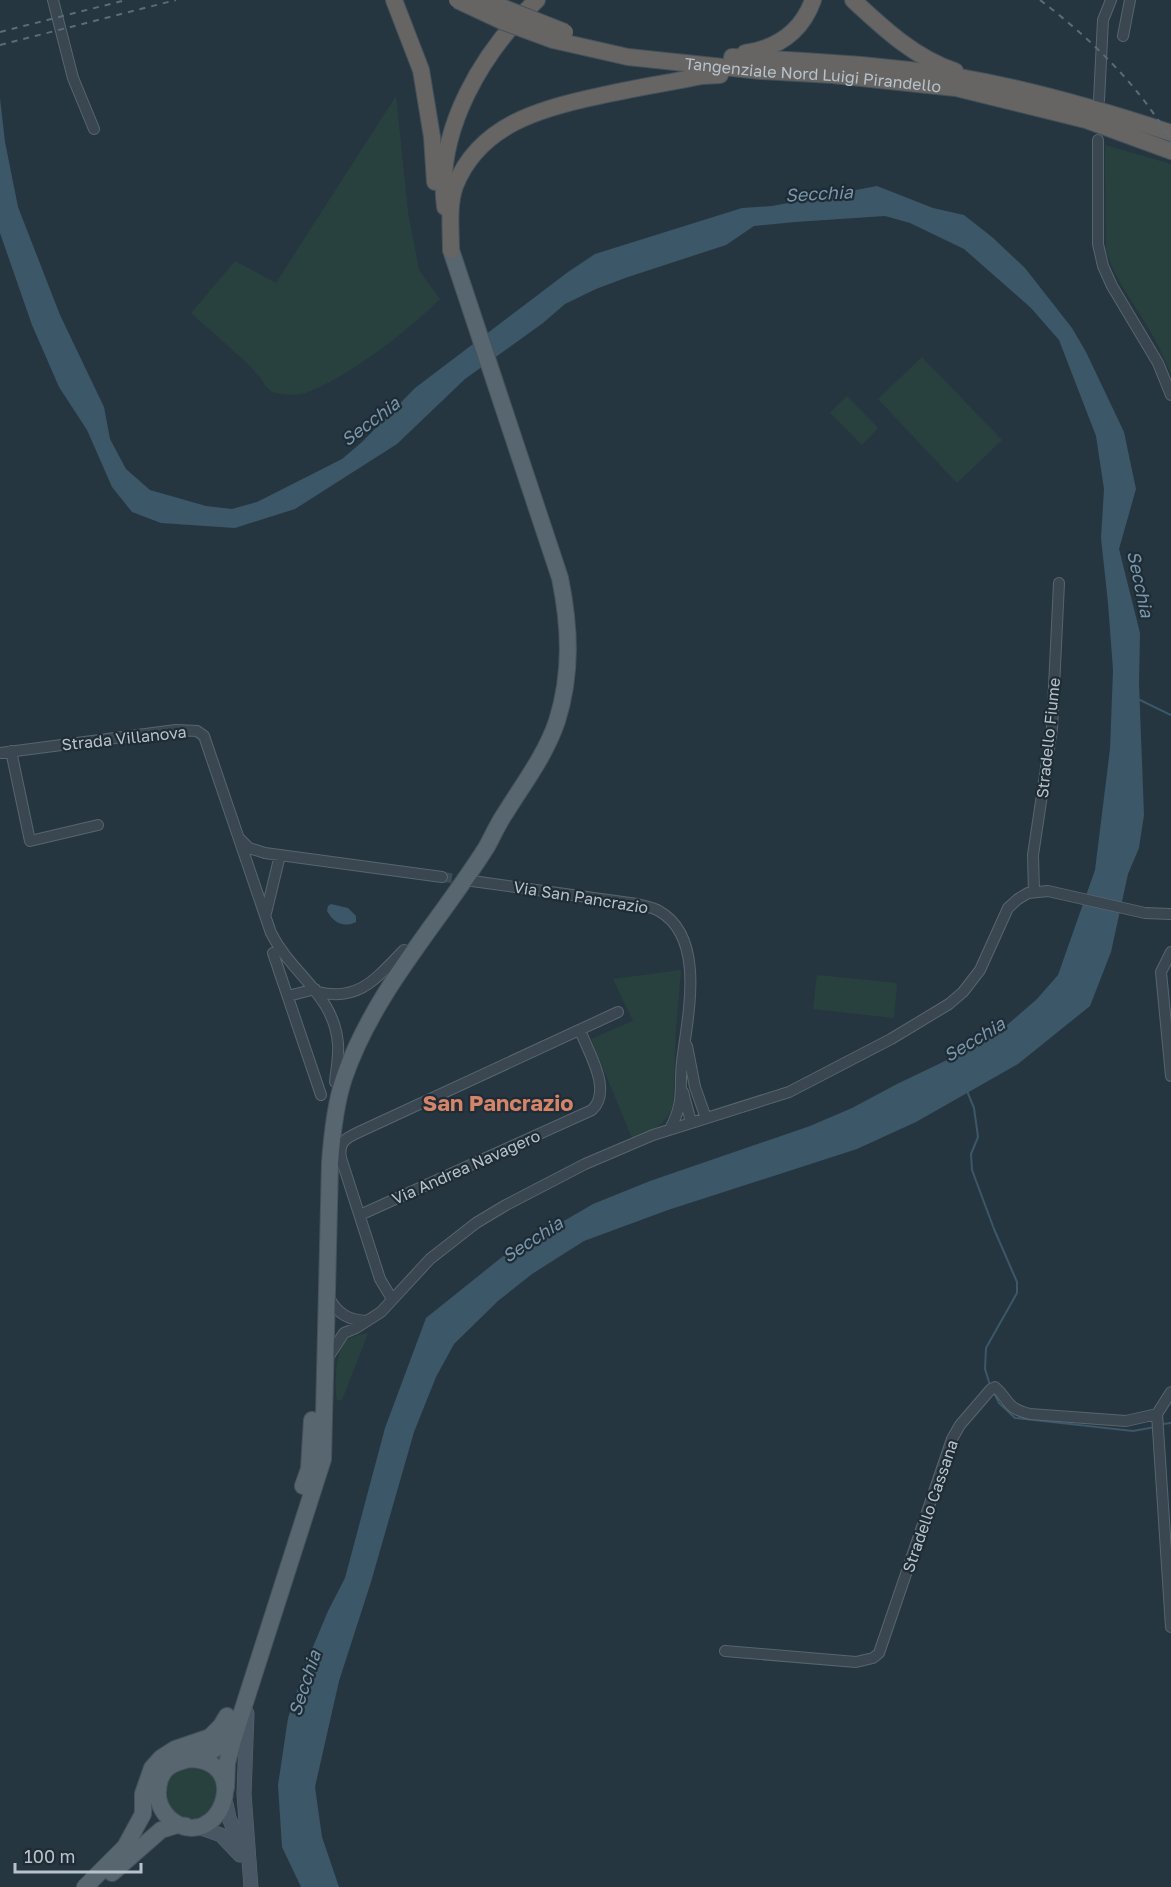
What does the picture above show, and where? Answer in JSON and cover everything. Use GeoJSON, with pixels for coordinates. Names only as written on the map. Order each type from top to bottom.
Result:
{"type":"FeatureCollection","features":[{"type":"Feature","properties":{"kind":"highway"},"geometry":{"type":"LineString","coordinates":[[394,0],[421,70],[428,104],[438,205],[451,250]]}},
{"type":"Feature","properties":{"kind":"highway","name":"Tangenziale Nord Luigi Pirandello"},"geometry":{"type":"LineString","coordinates":[[458,0],[504,22],[553,40],[761,71],[833,75],[956,88],[1086,120],[1171,151]]}},
{"type":"Feature","properties":{"kind":"highway","name":"Tangenziale Nord Luigi Pirandello"},"geometry":{"type":"LineString","coordinates":[[484,0],[555,29],[629,52],[853,64],[987,82],[1126,118],[1171,133]]}},
{"type":"Feature","properties":{"kind":"highway"},"geometry":{"type":"LineString","coordinates":[[451,250],[443,178],[447,149],[454,125],[462,105],[484,66],[520,16],[537,0]]}},
{"type":"Feature","properties":{"kind":"highway"},"geometry":{"type":"LineString","coordinates":[[723,57],[753,52],[779,43],[795,32],[807,16],[813,0]]}},
{"type":"Feature","properties":{"kind":"highway"},"geometry":{"type":"LineString","coordinates":[[853,0],[880,26],[910,48],[951,70],[987,82]]}},
{"type":"Feature","properties":{"kind":"highway"},"geometry":{"type":"LineString","coordinates":[[451,250],[452,199],[461,175],[474,154],[495,134],[519,119],[564,103],[631,89],[702,76],[761,71]]}},
{"type":"Feature","properties":{"kind":"main road"},"geometry":{"type":"LineString","coordinates":[[251,1887],[244,1794],[245,1721],[253,1682],[323,1459],[331,1152],[333,1129],[343,1080],[355,1050],[385,993],[486,847],[504,814],[533,771],[556,722],[565,689],[569,646],[560,578],[451,250]]}},
{"type":"Feature","properties":{"kind":"main road"},"geometry":{"type":"LineString","coordinates":[[140,1848],[150,1826],[159,1781],[165,1771],[174,1763],[185,1758],[200,1757],[218,1747],[224,1739],[309,1469],[315,1358],[319,1162],[324,1126],[335,1082],[347,1050],[377,991],[480,842],[504,814]]}},
{"type":"Feature","properties":{"kind":"main road"},"geometry":{"type":"LineString","coordinates":[[93,1887],[133,1856],[161,1830],[177,1825],[192,1826],[211,1821],[222,1808],[227,1763],[246,1697],[253,1682]]}},
{"type":"Feature","properties":{"kind":"main road"},"geometry":{"type":"LineString","coordinates":[[85,1887],[125,1847],[143,1814],[143,1794],[152,1768],[160,1758],[175,1749],[210,1737],[221,1726],[234,1705]]}},
{"type":"Feature","properties":{"kind":"main road"},"geometry":{"type":"LineString","coordinates":[[185,1758],[207,1761],[223,1777],[230,1818],[248,1866]]}},
{"type":"Feature","properties":{"kind":"main road"},"geometry":{"type":"LineString","coordinates":[[157,1793],[164,1812],[179,1824],[221,1835],[228,1840],[248,1866]]}},
{"type":"Feature","properties":{"kind":"street"},"geometry":{"type":"LineString","coordinates":[[1099,100],[1103,20],[1110,3],[1129,4],[1123,36]]}},
{"type":"Feature","properties":{"kind":"street"},"geometry":{"type":"LineString","coordinates":[[54,4],[73,78],[94,129]]}},
{"type":"Feature","properties":{"kind":"street"},"geometry":{"type":"LineString","coordinates":[[1098,140],[1098,244],[1103,266],[1112,286],[1154,355],[1171,395]]}},
{"type":"Feature","properties":{"kind":"street","name":"Stradello Fiume"},"geometry":{"type":"LineString","coordinates":[[1034,892],[1033,855],[1053,719],[1059,583]]}},
{"type":"Feature","properties":{"kind":"street","name":"Strada Villanova"},"geometry":{"type":"LineString","coordinates":[[98,825],[30,841],[5,752],[176,730],[197,731],[204,736],[208,745],[236,834]]}},
{"type":"Feature","properties":{"kind":"street"},"geometry":{"type":"LineString","coordinates":[[236,834],[249,848],[280,855],[442,877]]}},
{"type":"Feature","properties":{"kind":"street"},"geometry":{"type":"LineString","coordinates":[[236,834],[275,942],[328,1006],[336,1032],[338,1051],[335,1082]]}},
{"type":"Feature","properties":{"kind":"street"},"geometry":{"type":"LineString","coordinates":[[266,919],[266,908],[280,855]]}},
{"type":"Feature","properties":{"kind":"street","name":"Via San Pancrazio"},"geometry":{"type":"LineString","coordinates":[[472,881],[637,904],[665,914],[678,928],[688,952],[690,982],[682,1062],[682,1089],[679,1109],[670,1129]]}},
{"type":"Feature","properties":{"kind":"street"},"geometry":{"type":"LineString","coordinates":[[324,1361],[332,1354],[344,1333],[381,1312],[430,1259],[476,1223],[585,1164],[670,1129],[789,1092],[891,1039],[949,1004],[963,992],[980,970],[1008,908],[1018,898],[1034,892],[1058,892],[1145,913],[1171,914]]}},
{"type":"Feature","properties":{"kind":"street"},"geometry":{"type":"LineString","coordinates":[[288,996],[316,991],[340,995],[367,986],[377,979],[404,950]]}},
{"type":"Feature","properties":{"kind":"street"},"geometry":{"type":"LineString","coordinates":[[1171,952],[1161,972],[1171,1076]]}},
{"type":"Feature","properties":{"kind":"street"},"geometry":{"type":"LineString","coordinates":[[273,953],[321,1095]]}},
{"type":"Feature","properties":{"kind":"street"},"geometry":{"type":"LineString","coordinates":[[392,1299],[380,1279],[340,1152],[342,1142],[618,1012]]}},
{"type":"Feature","properties":{"kind":"street","name":"Via Andrea Navagero"},"geometry":{"type":"LineString","coordinates":[[360,1215],[592,1110],[600,1099],[600,1083],[580,1030]]}},
{"type":"Feature","properties":{"kind":"street","name":"Via San Pancrazio"},"geometry":{"type":"LineString","coordinates":[[686,1040],[695,1087],[706,1118]]}},
{"type":"Feature","properties":{"kind":"street","name":"Via San Pancrazio"},"geometry":{"type":"LineString","coordinates":[[682,1089],[691,1122]]}},
{"type":"Feature","properties":{"kind":"street"},"geometry":{"type":"LineString","coordinates":[[326,1293],[334,1308],[342,1315],[351,1320],[367,1322]]}},
{"type":"Feature","properties":{"kind":"street","name":"Stradello Cassana"},"geometry":{"type":"LineString","coordinates":[[725,1651],[856,1662],[873,1659],[879,1653],[952,1439],[960,1425],[990,1389],[995,1387],[1015,1409],[1030,1414],[1126,1421],[1157,1414]]}},
{"type":"Feature","properties":{"kind":"street"},"geometry":{"type":"LineString","coordinates":[[1171,1392],[1157,1414],[1171,1627]]}},
{"type":"Feature","properties":{"kind":"green space"},"geometry":{"type":"Polygon","coordinates":[[[396,96],[408,212],[419,270],[440,299],[394,339],[339,377],[301,394],[289,395],[273,392],[242,359],[191,313],[235,261],[276,283],[396,96]]]}},
{"type":"Feature","properties":{"kind":"green space"},"geometry":{"type":"Polygon","coordinates":[[[1105,145],[1171,164],[1171,375],[1153,336],[1118,279],[1106,250],[1105,145]]]}},
{"type":"Feature","properties":{"kind":"green space"},"geometry":{"type":"Polygon","coordinates":[[[922,357],[1002,440],[957,483],[878,399],[922,357]]]}},
{"type":"Feature","properties":{"kind":"green space"},"geometry":{"type":"Polygon","coordinates":[[[847,396],[878,428],[862,445],[830,413],[847,396]]]}},
{"type":"Feature","properties":{"kind":"green space"},"geometry":{"type":"Polygon","coordinates":[[[681,970],[673,1106],[662,1123],[632,1138],[591,1039],[633,1021],[613,979],[681,970]]]}},
{"type":"Feature","properties":{"kind":"green space"},"geometry":{"type":"Polygon","coordinates":[[[817,975],[897,983],[894,1018],[813,1009],[817,975]]]}},
{"type":"Feature","properties":{"kind":"green space"},"geometry":{"type":"Polygon","coordinates":[[[368,1333],[342,1400],[337,1400],[336,1371],[343,1344],[354,1336],[368,1333]]]}},
{"type":"Feature","properties":{"kind":"green space"},"geometry":{"type":"Polygon","coordinates":[[[191,1766],[201,1768],[210,1774],[216,1783],[218,1793],[216,1803],[210,1812],[201,1818],[191,1820],[181,1818],[172,1812],[166,1803],[164,1793],[166,1783],[172,1774],[181,1768],[191,1766]]]}},
{"type":"Feature","properties":{"kind":"water","name":"Secchia"},"geometry":{"type":"Polygon","coordinates":[[[0,98],[5,142],[18,207],[60,315],[104,407],[110,439],[126,469],[150,490],[206,506],[232,509],[257,502],[342,459],[415,388],[595,254],[742,208],[772,206],[877,186],[933,208],[964,215],[1025,268],[1072,328],[1086,352],[1124,432],[1136,489],[1119,549],[1140,633],[1139,683],[1144,815],[1139,848],[1128,874],[1111,952],[1090,1006],[1018,1064],[916,1122],[857,1149],[668,1210],[584,1241],[532,1274],[498,1301],[454,1344],[436,1377],[414,1432],[371,1582],[339,1681],[315,1787],[322,1837],[339,1887],[301,1887],[282,1847],[278,1785],[288,1718],[307,1661],[345,1578],[385,1428],[426,1318],[502,1257],[593,1204],[650,1181],[810,1126],[852,1108],[970,1049],[1007,1025],[1037,999],[1058,975],[1095,870],[1110,749],[1113,670],[1101,538],[1104,489],[1096,436],[1059,340],[1031,308],[964,249],[910,223],[885,216],[795,222],[754,226],[726,245],[628,277],[565,304],[543,323],[465,379],[397,444],[295,509],[235,528],[161,523],[132,512],[112,487],[87,430],[59,387],[32,325],[0,233],[0,98]]]}},
{"type":"Feature","properties":{"kind":"water"},"geometry":{"type":"Polygon","coordinates":[[[331,904],[348,908],[356,916],[356,922],[343,924],[333,919],[327,911],[331,904]]]}},
{"type":"Feature","properties":{"kind":"waterway"},"geometry":{"type":"LineString","coordinates":[[1138,699],[1171,715]]}},
{"type":"Feature","properties":{"kind":"waterway"},"geometry":{"type":"LineString","coordinates":[[967,1091],[974,1108],[978,1137],[971,1154],[972,1170],[1017,1282],[1017,1293],[986,1348],[985,1369],[990,1385]]}},
{"type":"Feature","properties":{"kind":"waterway"},"geometry":{"type":"LineString","coordinates":[[994,1393],[999,1403],[1015,1418],[1133,1431],[1155,1427]]}},
{"type":"Feature","properties":{"kind":"waterway"},"geometry":{"type":"LineString","coordinates":[[1163,1424],[1171,1423]]}},
{"type":"Feature","properties":{"kind":"tunnel"},"geometry":{"type":"LineString","coordinates":[[442,877],[468,880]]}},
{"type":"Feature","properties":{"kind":"railway"},"geometry":{"type":"LineString","coordinates":[[0,32],[126,0]]}},
{"type":"Feature","properties":{"kind":"railway"},"geometry":{"type":"LineString","coordinates":[[0,45],[176,0]]}},
{"type":"Feature","properties":{"kind":"railway"},"geometry":{"type":"LineString","coordinates":[[1040,0],[1077,30],[1113,64],[1144,101],[1171,141]]}},
{"type":"Feature","properties":{"kind":"district","name":"San Pancrazio"},"geometry":{"type":"Point","coordinates":[498,1102]}}]}
